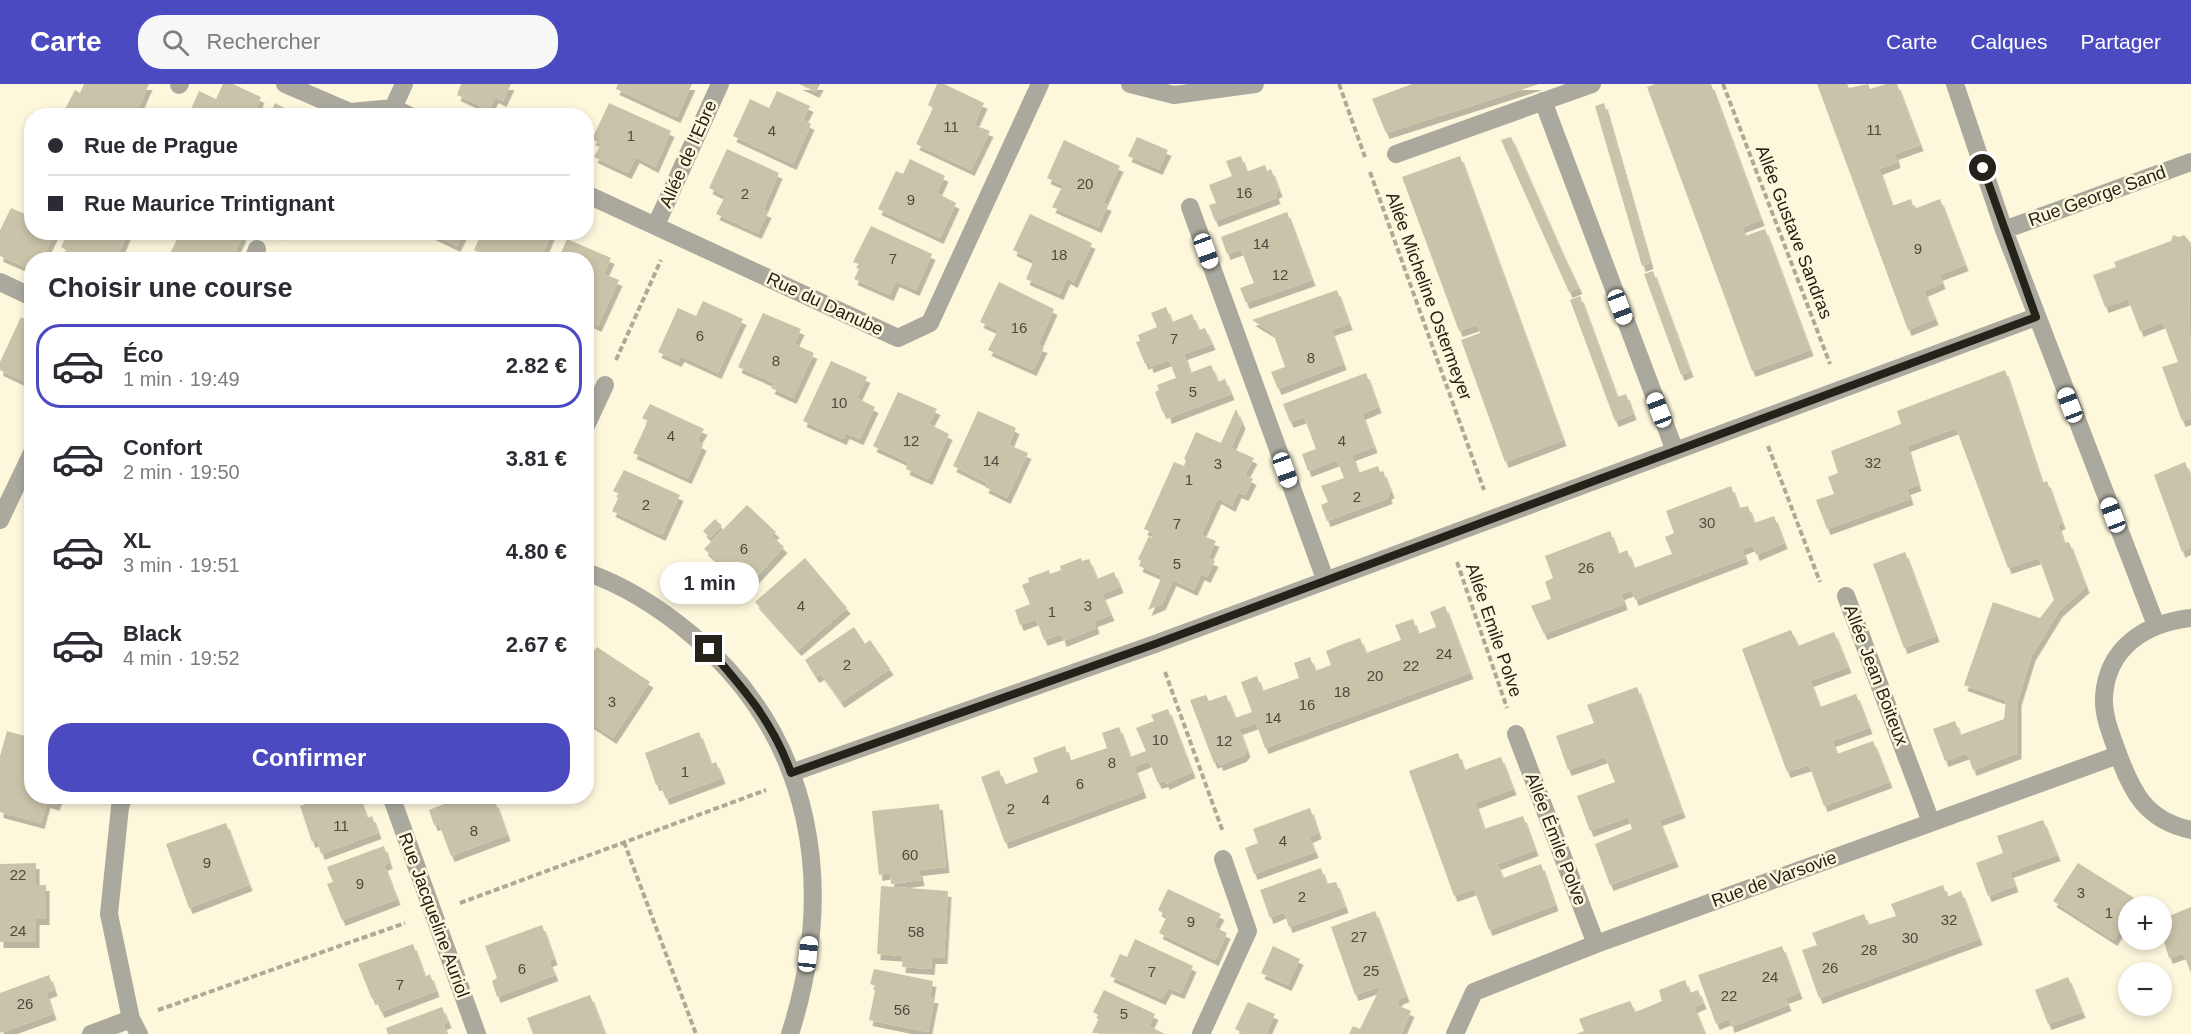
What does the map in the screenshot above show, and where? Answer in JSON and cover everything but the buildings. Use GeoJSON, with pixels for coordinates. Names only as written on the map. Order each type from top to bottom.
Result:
{"type":"FeatureCollection","features":[{"type":"Feature","properties":{"kind":"street"},"geometry":{"type":"LineString","coordinates":[[285,84],[341,108]]}},
{"type":"Feature","properties":{"kind":"street"},"geometry":{"type":"LineString","coordinates":[[393,108],[404,84]]}},
{"type":"Feature","properties":{"kind":"street","name":"Allée de l'Ebre"},"geometry":{"type":"LineString","coordinates":[[656,225],[720,84]]}},
{"type":"Feature","properties":{"kind":"street","name":"Rue du Danube"},"geometry":{"type":"LineString","coordinates":[[674,233],[898,338],[930,323],[1040,84]]}},
{"type":"Feature","properties":{"kind":"street"},"geometry":{"type":"LineString","coordinates":[[1130,84],[1174,95],[1255,84]]}},
{"type":"Feature","properties":{"kind":"street"},"geometry":{"type":"LineString","coordinates":[[1396,154],[1592,84]]}},
{"type":"Feature","properties":{"kind":"street"},"geometry":{"type":"LineString","coordinates":[[1955,84],[2036,317],[2156,625]]}},
{"type":"Feature","properties":{"kind":"street"},"geometry":{"type":"LineString","coordinates":[[1543,101],[1675,451]]}},
{"type":"Feature","properties":{"kind":"street","name":"Rue George Sand"},"geometry":{"type":"LineString","coordinates":[[2004,230],[2191,162]]}},
{"type":"Feature","properties":{"kind":"street"},"geometry":{"type":"LineString","coordinates":[[594,198],[674,233]]}},
{"type":"Feature","properties":{"kind":"street"},"geometry":{"type":"LineString","coordinates":[[1190,207],[1325,579]]}},
{"type":"Feature","properties":{"kind":"street"},"geometry":{"type":"LineString","coordinates":[[0,282],[24,293]]}},
{"type":"Feature","properties":{"kind":"street"},"geometry":{"type":"LineString","coordinates":[[791,773],[1155,644],[2036,317]]}},
{"type":"Feature","properties":{"kind":"street"},"geometry":{"type":"LineString","coordinates":[[594,409],[605,385]]}},
{"type":"Feature","properties":{"kind":"street"},"geometry":{"type":"LineString","coordinates":[[0,520],[24,470]]}},
{"type":"Feature","properties":{"kind":"street"},"geometry":{"type":"LineString","coordinates":[[594,575],[614,581],[664,612],[709,649],[751,696],[780,742],[809,832],[814,890],[800,1002],[790,1034]]}},
{"type":"Feature","properties":{"kind":"street","name":"Allée Jean Boiteux"},"geometry":{"type":"LineString","coordinates":[[1846,596],[1931,822]]}},
{"type":"Feature","properties":{"kind":"street"},"geometry":{"type":"LineString","coordinates":[[2191,618],[2166,621],[2156,625],[2142,632],[2122,649],[2109,672],[2104,697],[2107,723],[2135,795],[2152,814],[2175,827],[2191,830]]}},
{"type":"Feature","properties":{"kind":"street","name":"Allée Émile Polve"},"geometry":{"type":"LineString","coordinates":[[1516,734],[1596,944]]}},
{"type":"Feature","properties":{"kind":"street","name":"Rue de Varsovie"},"geometry":{"type":"LineString","coordinates":[[1455,1034],[1474,992],[1596,944],[2118,755]]}},
{"type":"Feature","properties":{"kind":"street"},"geometry":{"type":"LineString","coordinates":[[91,1034],[135,1026],[109,914],[121,804]]}},
{"type":"Feature","properties":{"kind":"street","name":"Rue Jacqueline Auriol"},"geometry":{"type":"LineString","coordinates":[[394,804],[477,1034]]}},
{"type":"Feature","properties":{"kind":"street"},"geometry":{"type":"LineString","coordinates":[[1201,1034],[1248,931],[1223,859]]}},
{"type":"Feature","properties":{"kind":"path"},"geometry":{"type":"LineString","coordinates":[[1339,84],[1365,159]]}},
{"type":"Feature","properties":{"kind":"path","name":"Allée Gustave Sandras"},"geometry":{"type":"LineString","coordinates":[[1723,84],[1840,390]]}},
{"type":"Feature","properties":{"kind":"path","name":"Allée Micheline Ostermeyer"},"geometry":{"type":"LineString","coordinates":[[1369,170],[1494,517]]}},
{"type":"Feature","properties":{"kind":"path"},"geometry":{"type":"LineString","coordinates":[[605,385],[674,233]]}},
{"type":"Feature","properties":{"kind":"path","name":"Allée Jean Boiteux"},"geometry":{"type":"LineString","coordinates":[[1758,420],[1828,603],[1846,596]]}},
{"type":"Feature","properties":{"kind":"path","name":"Allée Emile Polve"},"geometry":{"type":"LineString","coordinates":[[1447,534],[1516,734]]}},
{"type":"Feature","properties":{"kind":"path"},"geometry":{"type":"LineString","coordinates":[[1155,644],[1223,832],[1223,859]]}},
{"type":"Feature","properties":{"kind":"path"},"geometry":{"type":"LineString","coordinates":[[624,842],[696,1034]]}},
{"type":"Feature","properties":{"kind":"route"},"geometry":{"type":"LineString","coordinates":[[709,649],[751,696],[780,742],[791,773],[1155,644],[2036,317],[1983,168]]}}]}
